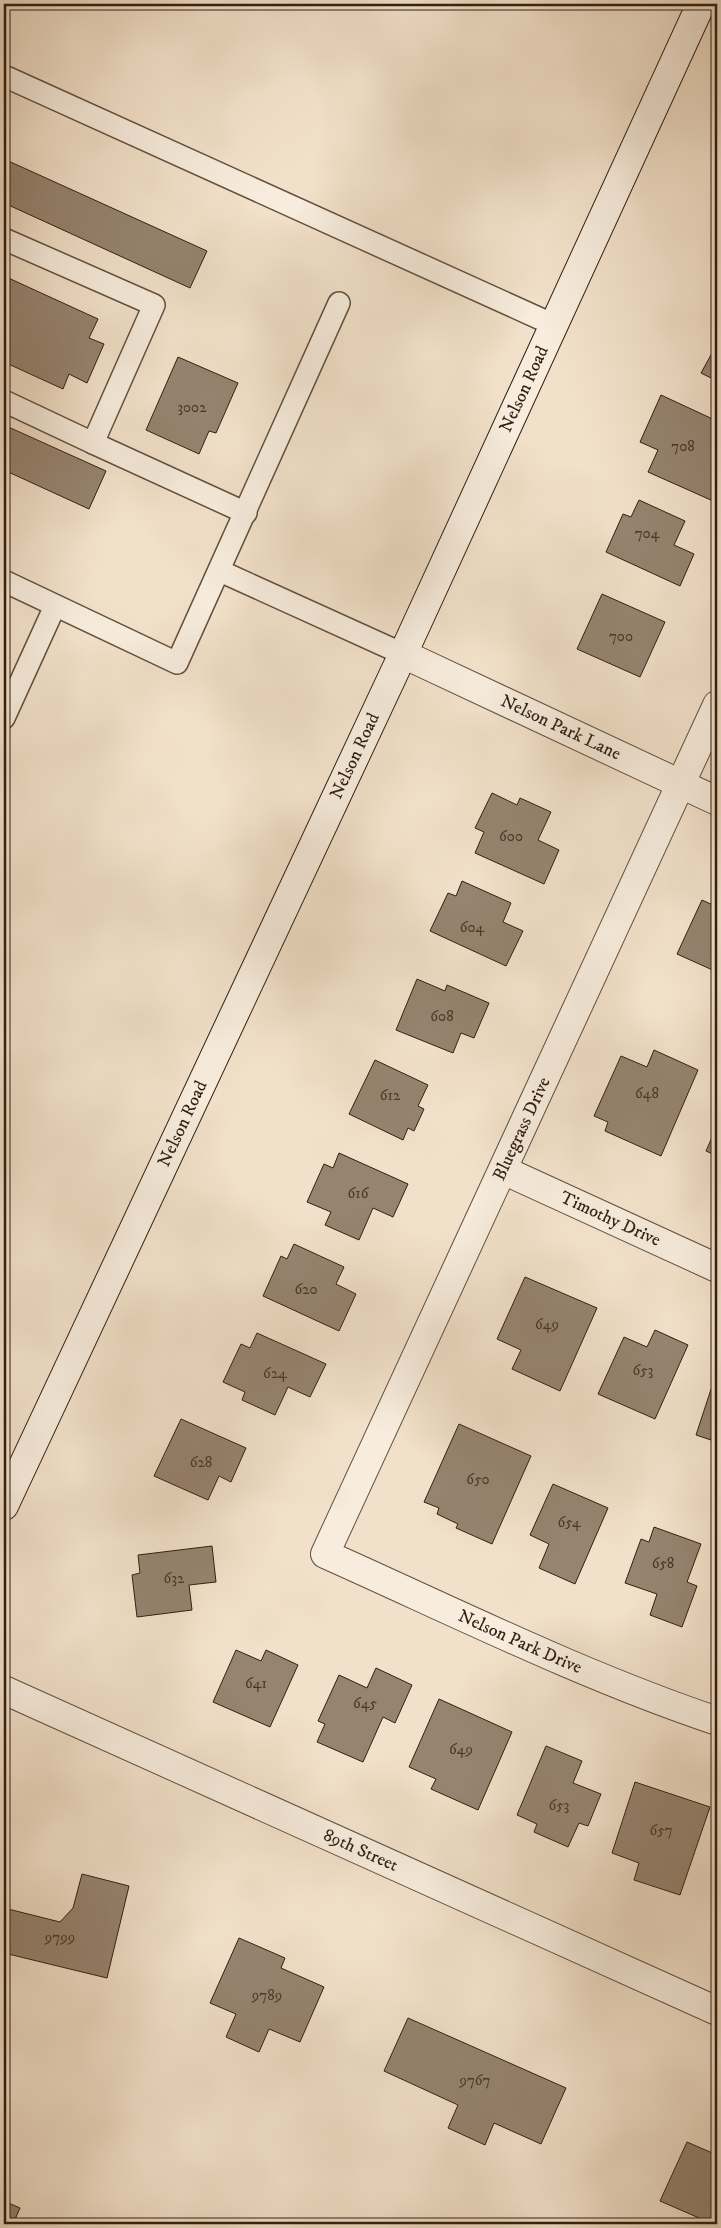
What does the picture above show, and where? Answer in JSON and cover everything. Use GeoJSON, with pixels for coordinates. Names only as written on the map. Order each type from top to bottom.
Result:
{"type":"FeatureCollection","features":[{"type":"Feature","properties":{"kind":"street","name":"Nelson Road"},"geometry":{"type":"LineString","coordinates":[[4,1506],[403,654],[700,4]]}},
{"type":"Feature","properties":{"kind":"street","name":"Nelson Park Lane"},"geometry":{"type":"LineString","coordinates":[[403,654],[717,801]]}},
{"type":"Feature","properties":{"kind":"street","name":"Bluegrass Drive"},"geometry":{"type":"LineString","coordinates":[[325,1554],[717,705]]}},
{"type":"Feature","properties":{"kind":"street","name":"Timothy Drive"},"geometry":{"type":"LineString","coordinates":[[503,1170],[717,1268]]}},
{"type":"Feature","properties":{"kind":"street","name":"Nelson Park Drive"},"geometry":{"type":"LineString","coordinates":[[325,1554],[565,1662],[679,1708],[717,1721]]}},
{"type":"Feature","properties":{"kind":"street","name":"89th Street"},"geometry":{"type":"LineString","coordinates":[[4,1690],[717,2011]]}},
{"type":"Feature","properties":{"kind":"lane"},"geometry":{"type":"LineString","coordinates":[[4,76],[554,325]]}},
{"type":"Feature","properties":{"kind":"lane"},"geometry":{"type":"LineString","coordinates":[[4,239],[154,305],[93,443]]}},
{"type":"Feature","properties":{"kind":"lane"},"geometry":{"type":"LineString","coordinates":[[4,582],[177,663],[220,572],[339,303]]}},
{"type":"Feature","properties":{"kind":"lane"},"geometry":{"type":"LineString","coordinates":[[4,401],[246,513]]}},
{"type":"Feature","properties":{"kind":"lane"},"geometry":{"type":"LineString","coordinates":[[220,572],[403,654]]}},
{"type":"Feature","properties":{"kind":"lane"},"geometry":{"type":"LineString","coordinates":[[4,718],[55,606]]}},
{"type":"Feature","properties":{"kind":"building"},"geometry":{"type":"Polygon","coordinates":[[[4,159],[207,251],[190,288],[4,203],[4,159]]]}},
{"type":"Feature","properties":{"kind":"building"},"geometry":{"type":"Polygon","coordinates":[[[4,276],[98,319],[89,338],[104,344],[87,383],[69,374],[63,389],[4,362],[4,276]]]}},
{"type":"Feature","properties":{"kind":"building"},"geometry":{"type":"Polygon","coordinates":[[[717,344],[717,381],[701,373],[717,344]]]}},
{"type":"Feature","properties":{"kind":"building"},"geometry":{"type":"Polygon","coordinates":[[[178,357],[238,383],[216,433],[209,431],[199,454],[146,430],[178,357]]]}},
{"type":"Feature","properties":{"kind":"building"},"geometry":{"type":"Polygon","coordinates":[[[661,395],[717,421],[717,493],[713,501],[648,472],[658,450],[640,442],[661,395]]]}},
{"type":"Feature","properties":{"kind":"building"},"geometry":{"type":"Polygon","coordinates":[[[4,425],[106,471],[89,509],[4,470],[4,425]]]}},
{"type":"Feature","properties":{"kind":"building"},"geometry":{"type":"Polygon","coordinates":[[[639,500],[685,521],[674,545],[694,554],[680,586],[606,552],[623,514],[631,517],[639,500]]]}},
{"type":"Feature","properties":{"kind":"building"},"geometry":{"type":"Polygon","coordinates":[[[602,594],[665,622],[640,677],[577,649],[602,594]]]}},
{"type":"Feature","properties":{"kind":"building"},"geometry":{"type":"Polygon","coordinates":[[[492,793],[517,805],[520,798],[551,812],[538,840],[559,850],[544,884],[475,853],[484,832],[475,828],[492,793]]]}},
{"type":"Feature","properties":{"kind":"building"},"geometry":{"type":"Polygon","coordinates":[[[462,881],[511,903],[503,922],[523,931],[506,966],[430,931],[448,893],[456,896],[462,881]]]}},
{"type":"Feature","properties":{"kind":"building"},"geometry":{"type":"Polygon","coordinates":[[[702,900],[717,907],[717,972],[677,954],[702,900]]]}},
{"type":"Feature","properties":{"kind":"building"},"geometry":{"type":"Polygon","coordinates":[[[417,979],[445,991],[447,985],[489,1003],[474,1038],[461,1033],[453,1053],[396,1030],[417,979]]]}},
{"type":"Feature","properties":{"kind":"building"},"geometry":{"type":"Polygon","coordinates":[[[654,1050],[698,1070],[661,1156],[605,1131],[608,1122],[594,1116],[621,1056],[647,1067],[654,1050]]]}},
{"type":"Feature","properties":{"kind":"building"},"geometry":{"type":"Polygon","coordinates":[[[375,1060],[428,1085],[418,1106],[424,1109],[414,1131],[408,1128],[403,1140],[349,1114],[375,1060]]]}},
{"type":"Feature","properties":{"kind":"building"},"geometry":{"type":"Polygon","coordinates":[[[717,1126],[717,1156],[706,1151],[717,1126]]]}},
{"type":"Feature","properties":{"kind":"building"},"geometry":{"type":"Polygon","coordinates":[[[339,1153],[408,1184],[393,1217],[373,1208],[359,1240],[325,1225],[331,1212],[307,1202],[324,1164],[333,1168],[339,1153]]]}},
{"type":"Feature","properties":{"kind":"building"},"geometry":{"type":"Polygon","coordinates":[[[294,1244],[344,1267],[336,1284],[356,1294],[339,1331],[263,1296],[281,1256],[287,1259],[294,1244]]]}},
{"type":"Feature","properties":{"kind":"building"},"geometry":{"type":"Polygon","coordinates":[[[525,1277],[597,1308],[560,1391],[512,1369],[521,1350],[497,1339],[525,1277]]]}},
{"type":"Feature","properties":{"kind":"building"},"geometry":{"type":"Polygon","coordinates":[[[655,1330],[688,1345],[655,1419],[598,1394],[624,1337],[647,1347],[655,1330]]]}},
{"type":"Feature","properties":{"kind":"building"},"geometry":{"type":"Polygon","coordinates":[[[257,1333],[326,1364],[310,1397],[288,1387],[275,1415],[242,1400],[245,1392],[223,1382],[241,1344],[250,1348],[257,1333]]]}},
{"type":"Feature","properties":{"kind":"building"},"geometry":{"type":"Polygon","coordinates":[[[717,1371],[717,1442],[696,1435],[717,1371]]]}},
{"type":"Feature","properties":{"kind":"building"},"geometry":{"type":"Polygon","coordinates":[[[181,1419],[246,1448],[231,1482],[219,1476],[208,1500],[154,1476],[181,1419]]]}},
{"type":"Feature","properties":{"kind":"building"},"geometry":{"type":"Polygon","coordinates":[[[459,1424],[531,1456],[492,1544],[456,1528],[458,1524],[437,1514],[439,1508],[424,1502],[459,1424]]]}},
{"type":"Feature","properties":{"kind":"building"},"geometry":{"type":"Polygon","coordinates":[[[553,1484],[608,1508],[575,1584],[539,1568],[549,1544],[530,1535],[553,1484]]]}},
{"type":"Feature","properties":{"kind":"building"},"geometry":{"type":"Polygon","coordinates":[[[654,1527],[701,1544],[687,1582],[697,1586],[682,1627],[650,1615],[657,1594],[625,1583],[641,1539],[649,1542],[654,1527]]]}},
{"type":"Feature","properties":{"kind":"building"},"geometry":{"type":"Polygon","coordinates":[[[212,1546],[216,1582],[189,1585],[192,1610],[137,1617],[132,1575],[140,1573],[138,1555],[212,1546]]]}},
{"type":"Feature","properties":{"kind":"building"},"geometry":{"type":"Polygon","coordinates":[[[236,1650],[261,1661],[266,1650],[298,1665],[270,1727],[213,1702],[236,1650]]]}},
{"type":"Feature","properties":{"kind":"building"},"geometry":{"type":"Polygon","coordinates":[[[376,1668],[412,1685],[395,1723],[383,1717],[363,1762],[317,1742],[325,1724],[318,1721],[339,1675],[367,1688],[376,1668]]]}},
{"type":"Feature","properties":{"kind":"building"},"geometry":{"type":"Polygon","coordinates":[[[439,1699],[512,1732],[478,1810],[431,1789],[436,1779],[409,1767],[439,1699]]]}},
{"type":"Feature","properties":{"kind":"building"},"geometry":{"type":"Polygon","coordinates":[[[546,1746],[582,1761],[573,1783],[601,1794],[588,1826],[579,1823],[568,1847],[534,1832],[537,1824],[517,1815],[546,1746]]]}},
{"type":"Feature","properties":{"kind":"building"},"geometry":{"type":"Polygon","coordinates":[[[635,1782],[710,1807],[680,1895],[634,1880],[639,1863],[612,1853],[635,1782]]]}},
{"type":"Feature","properties":{"kind":"building"},"geometry":{"type":"Polygon","coordinates":[[[82,1874],[129,1886],[107,1978],[4,1953],[4,1908],[60,1922],[73,1908],[82,1874]]]}},
{"type":"Feature","properties":{"kind":"building"},"geometry":{"type":"Polygon","coordinates":[[[239,1938],[285,1958],[281,1968],[324,1987],[300,2042],[269,2029],[259,2052],[226,2037],[236,2014],[210,2003],[239,1938]]]}},
{"type":"Feature","properties":{"kind":"building"},"geometry":{"type":"Polygon","coordinates":[[[408,2018],[566,2088],[541,2144],[494,2123],[485,2145],[448,2128],[458,2105],[384,2071],[408,2018]]]}},
{"type":"Feature","properties":{"kind":"building"},"geometry":{"type":"Polygon","coordinates":[[[687,2142],[717,2155],[717,2224],[660,2201],[687,2142]]]}},
{"type":"Feature","properties":{"kind":"building"},"geometry":{"type":"Polygon","coordinates":[[[4,2201],[20,2208],[13,2224],[4,2224],[4,2201]]]}}]}
